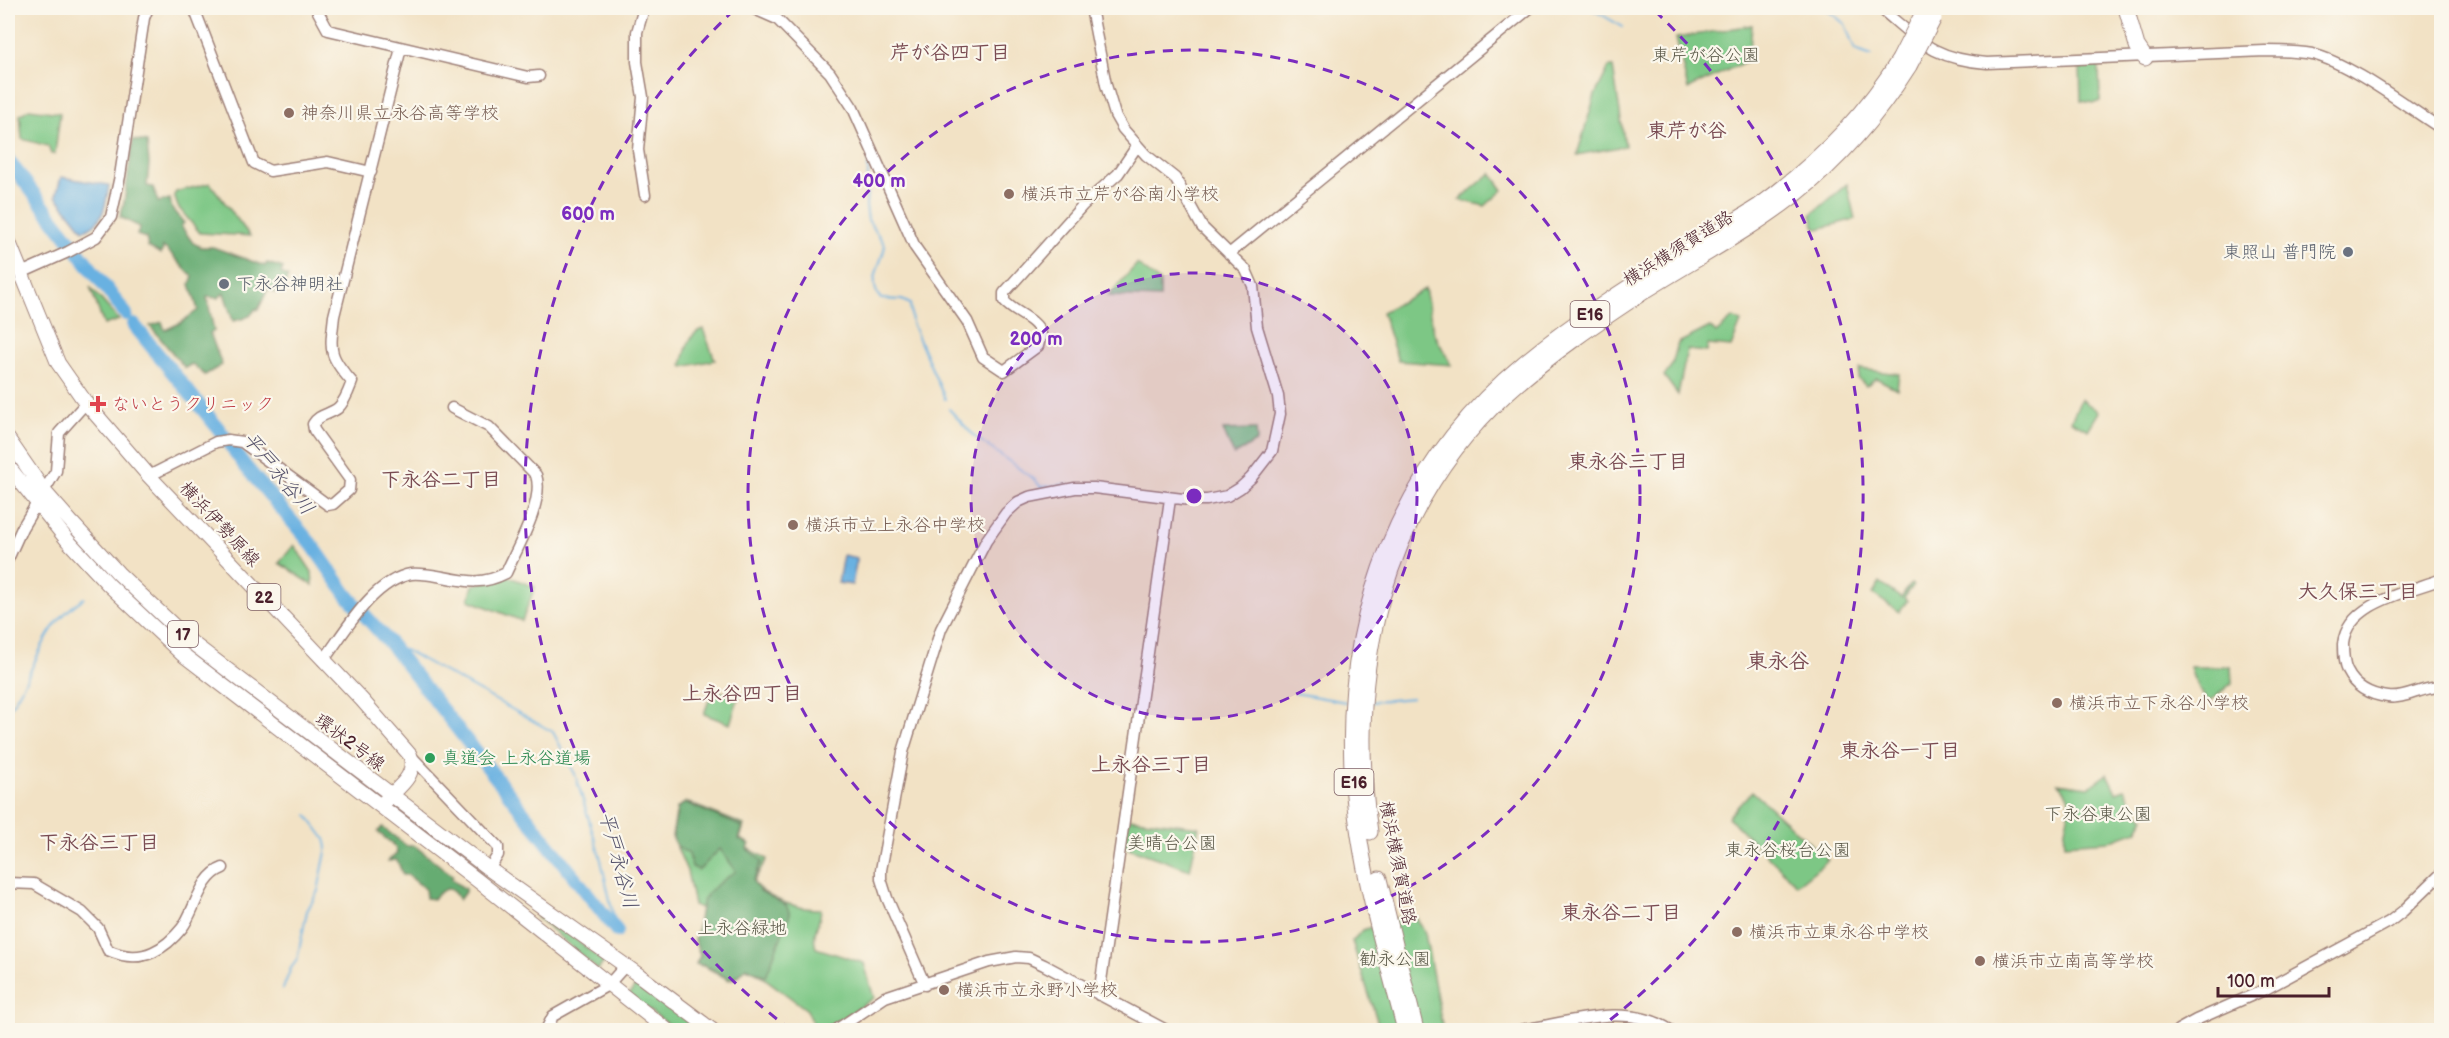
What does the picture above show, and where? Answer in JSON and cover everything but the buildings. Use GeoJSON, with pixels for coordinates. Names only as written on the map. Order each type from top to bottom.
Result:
{"type":"FeatureCollection","features":[{"type":"Feature","properties":{"kind":"highway"},"geometry":{"type":"LineString","coordinates":[[2126,8],[2137,46],[2145,58]]}},
{"type":"Feature","properties":{"kind":"highway"},"geometry":{"type":"LineString","coordinates":[[2133,8],[2145,45],[2145,58]]}},
{"type":"Feature","properties":{"kind":"highway","name":"横浜横須賀道路"},"geometry":{"type":"LineString","coordinates":[[1405,1030],[1385,929],[1363,769],[1363,698],[1367,634],[1379,570],[1397,524],[1420,483],[1448,441],[1471,414],[1523,364],[1567,329],[1760,206],[1814,163],[1854,122],[1886,81],[1904,63],[1930,11]]}},
{"type":"Feature","properties":{"kind":"highway","name":"横浜横須賀道路"},"geometry":{"type":"LineString","coordinates":[[1385,929],[1416,1030]]}},
{"type":"Feature","properties":{"kind":"main road","name":"横浜伊勢原線"},"geometry":{"type":"LineString","coordinates":[[8,240],[58,363],[86,403],[149,476],[410,754]]}},
{"type":"Feature","properties":{"kind":"main road","name":"環状2号線"},"geometry":{"type":"LineString","coordinates":[[8,439],[44,491],[118,573],[190,642],[489,869],[712,1030]]}},
{"type":"Feature","properties":{"kind":"main road","name":"環状2号線"},"geometry":{"type":"LineString","coordinates":[[8,466],[36,504],[68,541],[109,585],[173,646],[667,1030]]}},
{"type":"Feature","properties":{"kind":"main road"},"geometry":{"type":"LineString","coordinates":[[381,806],[408,777],[412,766],[410,754]]}},
{"type":"Feature","properties":{"kind":"street"},"geometry":{"type":"LineString","coordinates":[[21,273],[86,243],[104,228],[113,213],[144,18],[148,8]]}},
{"type":"Feature","properties":{"kind":"street"},"geometry":{"type":"LineString","coordinates":[[194,8],[254,163],[270,171],[328,162],[371,172]]}},
{"type":"Feature","properties":{"kind":"street"},"geometry":{"type":"LineString","coordinates":[[316,8],[328,30],[528,77],[539,75]]}},
{"type":"Feature","properties":{"kind":"street"},"geometry":{"type":"LineString","coordinates":[[644,8],[637,32],[643,97],[638,150],[645,195]]}},
{"type":"Feature","properties":{"kind":"street"},"geometry":{"type":"LineString","coordinates":[[752,8],[777,20],[830,73],[853,108],[915,248],[967,321],[983,357],[1004,371],[1038,346],[1041,334],[1036,324],[1011,309],[1004,301],[1004,292],[1083,205],[1118,174],[1137,146]]}},
{"type":"Feature","properties":{"kind":"street"},"geometry":{"type":"LineString","coordinates":[[924,985],[887,898],[881,879],[881,870],[903,752],[940,629],[986,541],[998,523],[1018,502],[1051,491],[1094,488],[1170,499],[1207,500],[1227,496],[1251,478],[1272,451],[1276,441],[1280,414],[1278,396],[1257,327],[1251,278],[1246,270],[1202,227],[1175,178],[1137,146],[1123,129],[1109,96],[1091,8]]}},
{"type":"Feature","properties":{"kind":"street"},"geometry":{"type":"LineString","coordinates":[[1229,254],[1530,8]]}},
{"type":"Feature","properties":{"kind":"street"},"geometry":{"type":"LineString","coordinates":[[1880,8],[1933,51],[1962,61],[1987,63],[2145,58],[2265,51],[2292,51],[2313,55],[2349,70],[2442,129]]}},
{"type":"Feature","properties":{"kind":"street"},"geometry":{"type":"LineString","coordinates":[[149,476],[219,441],[237,441],[252,448],[328,505],[333,504],[349,490],[350,480],[314,430],[313,424],[319,417],[337,410],[352,382],[337,365],[331,345],[334,316],[401,48]]}},
{"type":"Feature","properties":{"kind":"street"},"geometry":{"type":"LineString","coordinates":[[8,559],[56,471],[58,433],[86,403]]}},
{"type":"Feature","properties":{"kind":"street"},"geometry":{"type":"LineString","coordinates":[[323,661],[372,597],[382,586],[397,578],[412,574],[425,574],[470,582],[491,581],[506,573],[522,538],[540,484],[536,474],[489,427],[452,408]]}},
{"type":"Feature","properties":{"kind":"street"},"geometry":{"type":"LineString","coordinates":[[1099,995],[1170,499]]}},
{"type":"Feature","properties":{"kind":"street"},"geometry":{"type":"LineString","coordinates":[[2442,579],[2363,610],[2349,625],[2343,653],[2345,667],[2350,676],[2370,694],[2397,698],[2425,688],[2442,687]]}},
{"type":"Feature","properties":{"kind":"street"},"geometry":{"type":"LineString","coordinates":[[410,754],[498,847],[498,855],[489,869]]}},
{"type":"Feature","properties":{"kind":"street"},"geometry":{"type":"LineString","coordinates":[[8,883],[34,884],[82,912],[98,928],[108,950],[122,956],[132,957],[146,955],[162,948],[182,928],[206,884],[216,871],[223,868]]}},
{"type":"Feature","properties":{"kind":"street"},"geometry":{"type":"LineString","coordinates":[[2178,1030],[2262,991],[2389,922],[2442,873]]}},
{"type":"Feature","properties":{"kind":"street"},"geometry":{"type":"LineString","coordinates":[[836,1030],[885,997],[988,962],[1016,957],[1029,958],[1044,965],[1166,1030]]}},
{"type":"Feature","properties":{"kind":"street"},"geometry":{"type":"LineString","coordinates":[[546,1030],[553,1016],[608,985],[625,966]]}},
{"type":"Feature","properties":{"kind":"street"},"geometry":{"type":"LineString","coordinates":[[1521,1030],[1621,1015],[1653,1021],[1670,1030]]}},
{"type":"Feature","properties":{"kind":"green space","name":"東芹が谷公園"},"geometry":{"type":"Polygon","coordinates":[[[1752,25],[1749,60],[1688,89],[1676,38],[1752,25]]]}},
{"type":"Feature","properties":{"kind":"green space"},"geometry":{"type":"Polygon","coordinates":[[[2080,66],[2099,66],[2100,101],[2095,103],[2081,101],[2080,66]]]}},
{"type":"Feature","properties":{"kind":"green space"},"geometry":{"type":"Polygon","coordinates":[[[1609,67],[1613,67],[1625,146],[1577,155],[1595,95],[1609,67]]]}},
{"type":"Feature","properties":{"kind":"green space"},"geometry":{"type":"Polygon","coordinates":[[[29,109],[60,113],[55,154],[51,154],[48,146],[22,139],[20,115],[29,109]]]}},
{"type":"Feature","properties":{"kind":"green space"},"geometry":{"type":"Polygon","coordinates":[[[133,140],[147,142],[149,164],[147,186],[153,187],[158,202],[170,199],[172,209],[184,223],[181,226],[193,243],[201,247],[213,247],[265,266],[267,263],[283,268],[281,273],[288,277],[285,283],[278,286],[280,289],[277,293],[268,289],[258,310],[255,309],[249,316],[240,320],[233,321],[224,293],[218,298],[207,297],[214,331],[210,333],[222,365],[205,375],[192,364],[185,368],[150,326],[162,322],[165,330],[198,310],[190,284],[193,276],[162,246],[161,254],[148,247],[146,238],[137,235],[140,227],[120,217],[133,140]]]}},
{"type":"Feature","properties":{"kind":"green space"},"geometry":{"type":"Polygon","coordinates":[[[1491,173],[1503,190],[1485,206],[1459,200],[1491,173]]]}},
{"type":"Feature","properties":{"kind":"green space"},"geometry":{"type":"Polygon","coordinates":[[[210,183],[250,236],[200,233],[178,207],[174,195],[176,192],[210,183]]]}},
{"type":"Feature","properties":{"kind":"green space"},"geometry":{"type":"Polygon","coordinates":[[[1847,184],[1855,219],[1815,228],[1811,215],[1847,184]]]}},
{"type":"Feature","properties":{"kind":"green space"},"geometry":{"type":"Polygon","coordinates":[[[1137,264],[1160,282],[1160,298],[1108,296],[1137,264]]]}},
{"type":"Feature","properties":{"kind":"green space"},"geometry":{"type":"Polygon","coordinates":[[[90,287],[119,320],[104,325],[90,287]]]}},
{"type":"Feature","properties":{"kind":"green space"},"geometry":{"type":"Polygon","coordinates":[[[1425,289],[1434,334],[1452,365],[1398,361],[1382,312],[1425,289]]]}},
{"type":"Feature","properties":{"kind":"green space"},"geometry":{"type":"Polygon","coordinates":[[[1733,318],[1741,322],[1731,347],[1708,345],[1707,352],[1687,350],[1678,395],[1664,376],[1672,365],[1678,343],[1710,327],[1716,333],[1733,318]]]}},
{"type":"Feature","properties":{"kind":"green space"},"geometry":{"type":"Polygon","coordinates":[[[703,329],[715,360],[683,367],[688,343],[694,334],[703,329]]]}},
{"type":"Feature","properties":{"kind":"green space"},"geometry":{"type":"Polygon","coordinates":[[[1860,369],[1899,374],[1897,389],[1876,378],[1866,386],[1858,378],[1860,369]]]}},
{"type":"Feature","properties":{"kind":"green space"},"geometry":{"type":"Polygon","coordinates":[[[2081,399],[2099,412],[2088,430],[2071,421],[2081,399]]]}},
{"type":"Feature","properties":{"kind":"green space"},"geometry":{"type":"Polygon","coordinates":[[[1256,429],[1257,441],[1234,455],[1223,430],[1256,429]]]}},
{"type":"Feature","properties":{"kind":"green space"},"geometry":{"type":"Polygon","coordinates":[[[294,545],[312,572],[313,585],[279,563],[294,545]]]}},
{"type":"Feature","properties":{"kind":"green space"},"geometry":{"type":"Polygon","coordinates":[[[507,576],[535,587],[522,621],[469,600],[473,585],[507,576]]]}},
{"type":"Feature","properties":{"kind":"green space"},"geometry":{"type":"Polygon","coordinates":[[[1880,583],[1901,598],[1911,584],[1913,586],[1904,598],[1907,601],[1899,612],[1873,594],[1880,583]]]}},
{"type":"Feature","properties":{"kind":"green space"},"geometry":{"type":"Polygon","coordinates":[[[2190,667],[2231,667],[2232,683],[2210,701],[2206,700],[2190,667]]]}},
{"type":"Feature","properties":{"kind":"green space"},"geometry":{"type":"Polygon","coordinates":[[[717,691],[739,696],[730,724],[704,714],[709,700],[717,691]]]}},
{"type":"Feature","properties":{"kind":"green space","name":"下永谷東公園"},"geometry":{"type":"Polygon","coordinates":[[[2107,774],[2116,792],[2125,789],[2135,809],[2145,818],[2137,831],[2109,841],[2065,844],[2065,827],[2070,806],[2065,791],[2058,783],[2089,787],[2107,774]]]}},
{"type":"Feature","properties":{"kind":"green space","name":"東永谷桜台公園"},"geometry":{"type":"Polygon","coordinates":[[[1752,791],[1828,860],[1797,885],[1728,817],[1752,791]]]}},
{"type":"Feature","properties":{"kind":"green space","name":"上永谷緑地"},"geometry":{"type":"Polygon","coordinates":[[[686,802],[744,825],[740,839],[750,844],[748,848],[767,859],[753,882],[766,894],[784,902],[803,908],[821,909],[815,933],[816,948],[864,963],[874,998],[824,1030],[816,1030],[807,1010],[756,972],[746,968],[738,977],[729,980],[696,964],[700,955],[694,939],[700,928],[702,909],[694,905],[687,871],[672,836],[677,808],[686,802]]]}},
{"type":"Feature","properties":{"kind":"green space"},"geometry":{"type":"Polygon","coordinates":[[[686,803],[743,827],[739,839],[749,844],[747,849],[762,861],[753,881],[760,891],[786,905],[790,914],[766,976],[746,967],[738,976],[729,979],[706,966],[696,964],[701,955],[694,940],[703,901],[715,886],[736,871],[720,849],[699,870],[692,867],[689,854],[676,845],[673,835],[678,807],[686,803]]]}},
{"type":"Feature","properties":{"kind":"green space","name":"美晴台公園"},"geometry":{"type":"Polygon","coordinates":[[[1128,818],[1199,827],[1190,870],[1123,846],[1128,818]]]}},
{"type":"Feature","properties":{"kind":"green space"},"geometry":{"type":"Polygon","coordinates":[[[382,827],[407,846],[415,846],[453,876],[451,879],[465,889],[459,900],[448,889],[433,899],[426,898],[425,889],[408,875],[403,875],[397,860],[388,861],[397,853],[395,847],[378,832],[382,827]]]}},
{"type":"Feature","properties":{"kind":"green space"},"geometry":{"type":"Polygon","coordinates":[[[542,913],[604,962],[598,970],[537,917],[542,913]]]}},
{"type":"Feature","properties":{"kind":"green space","name":"勧永公園"},"geometry":{"type":"Polygon","coordinates":[[[1405,915],[1416,917],[1425,933],[1443,1030],[1380,1030],[1352,941],[1363,930],[1405,915]]]}},
{"type":"Feature","properties":{"kind":"green space"},"geometry":{"type":"Polygon","coordinates":[[[638,982],[691,1021],[684,1030],[676,1030],[629,995],[638,982]]]}},
{"type":"Feature","properties":{"kind":"water"},"geometry":{"type":"Polygon","coordinates":[[[61,177],[109,185],[103,212],[96,223],[90,227],[83,230],[56,196],[61,177]]]}},
{"type":"Feature","properties":{"kind":"water"},"geometry":{"type":"Polygon","coordinates":[[[843,555],[857,558],[852,585],[838,583],[843,555]]]}},
{"type":"Feature","properties":{"kind":"waterway"},"geometry":{"type":"LineString","coordinates":[[1590,8],[1623,27]]}},
{"type":"Feature","properties":{"kind":"waterway"},"geometry":{"type":"LineString","coordinates":[[1825,8],[1845,24],[1855,50],[1872,56]]}},
{"type":"Feature","properties":{"kind":"waterway"},"geometry":{"type":"LineString","coordinates":[[869,157],[866,206],[868,220],[885,245],[876,273],[875,286],[881,299],[902,300],[910,304],[912,323],[945,399]]}},
{"type":"Feature","properties":{"kind":"waterway","name":"平戸永谷川"},"geometry":{"type":"LineString","coordinates":[[8,160],[126,314]]}},
{"type":"Feature","properties":{"kind":"waterway","name":"平戸永谷川"},"geometry":{"type":"LineString","coordinates":[[134,325],[218,428],[245,466],[313,546],[347,595],[392,646],[617,931]]}},
{"type":"Feature","properties":{"kind":"waterway"},"geometry":{"type":"LineString","coordinates":[[949,409],[974,436],[1035,480],[1041,487],[1067,484]]}},
{"type":"Feature","properties":{"kind":"waterway"},"geometry":{"type":"LineString","coordinates":[[8,710],[26,680],[47,636],[69,610],[84,598]]}},
{"type":"Feature","properties":{"kind":"waterway","name":"平戸永谷川"},"geometry":{"type":"LineString","coordinates":[[392,646],[407,651],[553,732],[575,774],[600,856],[617,931]]}},
{"type":"Feature","properties":{"kind":"waterway"},"geometry":{"type":"LineString","coordinates":[[1295,693],[1346,702]]}},
{"type":"Feature","properties":{"kind":"waterway"},"geometry":{"type":"LineString","coordinates":[[1370,702],[1412,698]]}},
{"type":"Feature","properties":{"kind":"waterway"},"geometry":{"type":"LineString","coordinates":[[283,989],[291,968],[297,960],[307,911],[318,891],[327,847],[325,839],[307,815]]}},
{"type":"Feature","properties":{"kind":"place","name":"神奈川県立永谷高等学校"},"geometry":{"type":"Point","coordinates":[289,113]}},
{"type":"Feature","properties":{"kind":"place","name":"横浜市立芹が谷南小学校"},"geometry":{"type":"Point","coordinates":[1009,194]}},
{"type":"Feature","properties":{"kind":"place","name":"東照山 普門院"},"geometry":{"type":"Point","coordinates":[2348,252]}},
{"type":"Feature","properties":{"kind":"place","name":"下永谷神明社"},"geometry":{"type":"Point","coordinates":[224,284]}},
{"type":"Feature","properties":{"kind":"place","name":"ないとうクリニック"},"geometry":{"type":"Point","coordinates":[98,404]}},
{"type":"Feature","properties":{"kind":"place","name":"横浜市立上永谷中学校"},"geometry":{"type":"Point","coordinates":[793,525]}},
{"type":"Feature","properties":{"kind":"place","name":"横浜市立下永谷小学校"},"geometry":{"type":"Point","coordinates":[2057,703]}},
{"type":"Feature","properties":{"kind":"place","name":"真道会 上永谷道場"},"geometry":{"type":"Point","coordinates":[430,758]}},
{"type":"Feature","properties":{"kind":"place","name":"横浜市立東永谷中学校"},"geometry":{"type":"Point","coordinates":[1737,932]}},
{"type":"Feature","properties":{"kind":"place","name":"横浜市立南高等学校"},"geometry":{"type":"Point","coordinates":[1980,961]}},
{"type":"Feature","properties":{"kind":"place","name":"横浜市立永野小学校"},"geometry":{"type":"Point","coordinates":[944,990]}},
{"type":"Feature","properties":{"kind":"district","name":"芹が谷四丁目"},"geometry":{"type":"Point","coordinates":[950,52]}},
{"type":"Feature","properties":{"kind":"district","name":"東芹が谷"},"geometry":{"type":"Point","coordinates":[1687,130]}},
{"type":"Feature","properties":{"kind":"district","name":"東永谷三丁目"},"geometry":{"type":"Point","coordinates":[1628,461]}},
{"type":"Feature","properties":{"kind":"district","name":"下永谷二丁目"},"geometry":{"type":"Point","coordinates":[441,479]}},
{"type":"Feature","properties":{"kind":"district","name":"大久保三丁目"},"geometry":{"type":"Point","coordinates":[2358,591]}},
{"type":"Feature","properties":{"kind":"district","name":"東永谷"},"geometry":{"type":"Point","coordinates":[1778,661]}},
{"type":"Feature","properties":{"kind":"district","name":"上永谷四丁目"},"geometry":{"type":"Point","coordinates":[742,693]}},
{"type":"Feature","properties":{"kind":"district","name":"東永谷一丁目"},"geometry":{"type":"Point","coordinates":[1900,750]}},
{"type":"Feature","properties":{"kind":"district","name":"上永谷三丁目"},"geometry":{"type":"Point","coordinates":[1151,764]}},
{"type":"Feature","properties":{"kind":"district","name":"下永谷三丁目"},"geometry":{"type":"Point","coordinates":[99,842]}},
{"type":"Feature","properties":{"kind":"district","name":"東永谷二丁目"},"geometry":{"type":"Point","coordinates":[1621,912]}}]}
